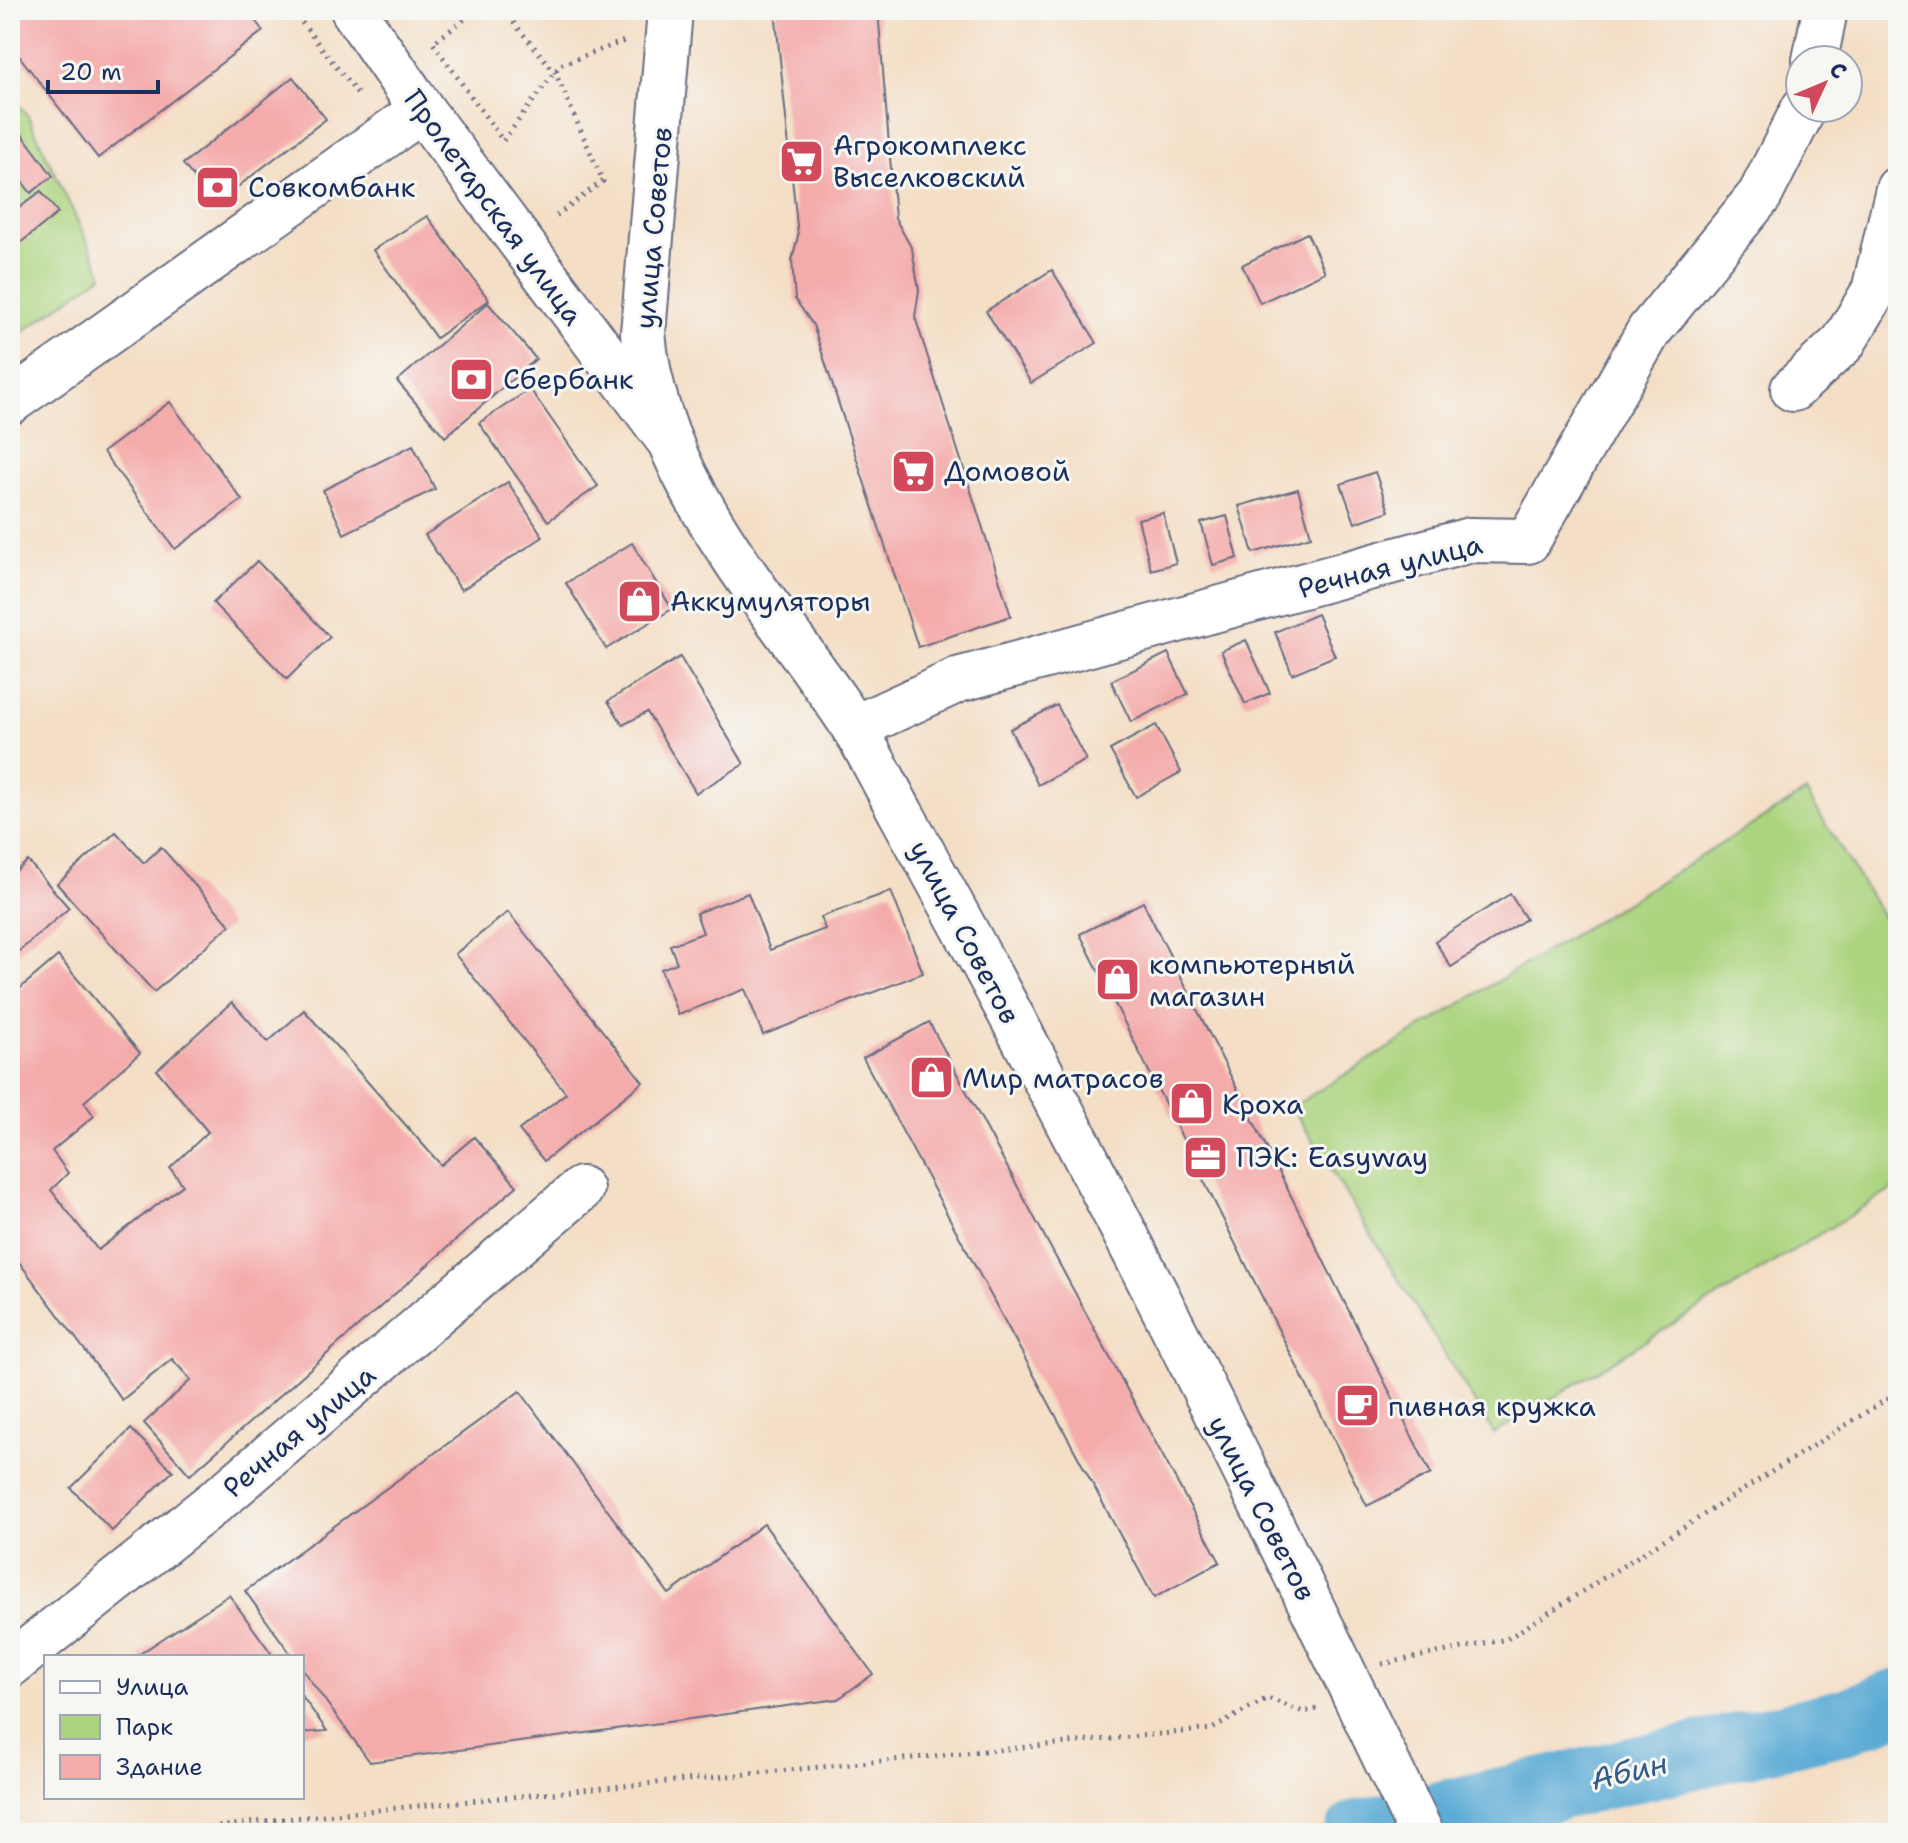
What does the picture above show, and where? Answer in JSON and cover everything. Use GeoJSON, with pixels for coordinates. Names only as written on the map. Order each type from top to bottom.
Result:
{"type":"FeatureCollection","features":[{"type":"Feature","properties":{"kind":"street"},"geometry":{"type":"LineString","coordinates":[[1818,44],[1825,10]]}},
{"type":"Feature","properties":{"kind":"street","name":"Пролетарская улица"},"geometry":{"type":"LineString","coordinates":[[357,11],[422,110],[668,440]]}},
{"type":"Feature","properties":{"kind":"street","name":"улица Советов"},"geometry":{"type":"LineString","coordinates":[[650,17],[643,333],[646,368],[668,440],[697,503],[854,728],[1093,1169],[1353,1688],[1421,1833]]}},
{"type":"Feature","properties":{"kind":"street"},"geometry":{"type":"LineString","coordinates":[[10,402],[422,110]]}},
{"type":"Feature","properties":{"kind":"street","name":"Речная улица"},"geometry":{"type":"LineString","coordinates":[[854,728],[973,676],[1470,540],[1528,541],[1649,331],[1760,195],[1796,124]]}},
{"type":"Feature","properties":{"kind":"street"},"geometry":{"type":"LineString","coordinates":[[1793,389],[1843,343],[1874,291],[1898,189]]}},
{"type":"Feature","properties":{"kind":"street","name":"Речная улица"},"geometry":{"type":"LineString","coordinates":[[10,1665],[231,1489],[581,1189]]}},
{"type":"Feature","properties":{"kind":"path"},"geometry":{"type":"LineString","coordinates":[[292,10],[359,96]]}},
{"type":"Feature","properties":{"kind":"path"},"geometry":{"type":"LineString","coordinates":[[477,10],[433,43],[503,141],[560,65],[629,39],[650,17]]}},
{"type":"Feature","properties":{"kind":"path"},"geometry":{"type":"LineString","coordinates":[[503,10],[555,72],[603,181],[552,218]]}},
{"type":"Feature","properties":{"kind":"path"},"geometry":{"type":"LineString","coordinates":[[628,54],[629,39]]}},
{"type":"Feature","properties":{"kind":"path"},"geometry":{"type":"LineString","coordinates":[[171,1833],[279,1819],[1212,1729],[1268,1698],[1303,1712],[1353,1688],[1507,1639],[1898,1392]]}},
{"type":"Feature","properties":{"kind":"green space"},"geometry":{"type":"Polygon","coordinates":[[[10,93],[28,116],[103,275],[10,341],[10,93]]]}},
{"type":"Feature","properties":{"kind":"green space"},"geometry":{"type":"Polygon","coordinates":[[[1806,792],[1898,941],[1898,1186],[1494,1434],[1292,1107],[1806,792]]]}},
{"type":"Feature","properties":{"kind":"building"},"geometry":{"type":"Polygon","coordinates":[[[10,10],[247,10],[263,31],[98,158],[10,44],[10,10]]]}},
{"type":"Feature","properties":{"kind":"building","name":"Домовой"},"geometry":{"type":"Polygon","coordinates":[[[775,10],[878,10],[895,218],[912,249],[919,290],[915,317],[1011,616],[918,647],[813,325],[795,299],[792,260],[798,236],[775,10]]]}},
{"type":"Feature","properties":{"kind":"building"},"geometry":{"type":"Polygon","coordinates":[[[293,77],[326,119],[215,204],[183,164],[293,77]]]}},
{"type":"Feature","properties":{"kind":"building"},"geometry":{"type":"Polygon","coordinates":[[[22,134],[53,176],[31,193],[10,166],[10,143],[22,134]]]}},
{"type":"Feature","properties":{"kind":"building"},"geometry":{"type":"Polygon","coordinates":[[[41,191],[58,213],[20,243],[10,230],[10,215],[41,191]]]}},
{"type":"Feature","properties":{"kind":"building"},"geometry":{"type":"Polygon","coordinates":[[[427,216],[489,300],[436,338],[373,250],[427,216]]]}},
{"type":"Feature","properties":{"kind":"building"},"geometry":{"type":"Polygon","coordinates":[[[1307,233],[1325,272],[1260,303],[1242,265],[1307,233]]]}},
{"type":"Feature","properties":{"kind":"building"},"geometry":{"type":"Polygon","coordinates":[[[1052,270],[1097,343],[1031,383],[986,311],[1052,270]]]}},
{"type":"Feature","properties":{"kind":"building"},"geometry":{"type":"Polygon","coordinates":[[[488,303],[536,359],[445,437],[397,381],[488,303]]]}},
{"type":"Feature","properties":{"kind":"building"},"geometry":{"type":"Polygon","coordinates":[[[530,389],[598,486],[548,521],[479,423],[530,389]]]}},
{"type":"Feature","properties":{"kind":"building"},"geometry":{"type":"Polygon","coordinates":[[[170,402],[242,500],[175,549],[103,452],[170,402]]]}},
{"type":"Feature","properties":{"kind":"building"},"geometry":{"type":"Polygon","coordinates":[[[413,445],[435,489],[344,534],[323,490],[413,445]]]}},
{"type":"Feature","properties":{"kind":"building"},"geometry":{"type":"Polygon","coordinates":[[[1375,472],[1389,511],[1355,523],[1341,484],[1375,472]]]}},
{"type":"Feature","properties":{"kind":"building"},"geometry":{"type":"Polygon","coordinates":[[[508,482],[543,537],[461,590],[425,535],[508,482]]]}},
{"type":"Feature","properties":{"kind":"building"},"geometry":{"type":"Polygon","coordinates":[[[1298,489],[1311,536],[1253,553],[1239,506],[1298,489]]]}},
{"type":"Feature","properties":{"kind":"building"},"geometry":{"type":"Polygon","coordinates":[[[1163,513],[1176,563],[1151,570],[1138,519],[1163,513]]]}},
{"type":"Feature","properties":{"kind":"building"},"geometry":{"type":"Polygon","coordinates":[[[1227,516],[1238,558],[1213,565],[1201,523],[1227,516]]]}},
{"type":"Feature","properties":{"kind":"building"},"geometry":{"type":"Polygon","coordinates":[[[632,543],[672,609],[606,649],[566,583],[632,543]]]}},
{"type":"Feature","properties":{"kind":"building"},"geometry":{"type":"Polygon","coordinates":[[[257,561],[330,637],[287,679],[213,603],[257,561]]]}},
{"type":"Feature","properties":{"kind":"building"},"geometry":{"type":"Polygon","coordinates":[[[1317,614],[1335,656],[1292,674],[1275,632],[1317,614]]]}},
{"type":"Feature","properties":{"kind":"building"},"geometry":{"type":"Polygon","coordinates":[[[1246,640],[1270,693],[1245,704],[1221,651],[1246,640]]]}},
{"type":"Feature","properties":{"kind":"building"},"geometry":{"type":"Polygon","coordinates":[[[1168,653],[1188,694],[1131,722],[1111,681],[1168,653]]]}},
{"type":"Feature","properties":{"kind":"building"},"geometry":{"type":"Polygon","coordinates":[[[680,657],[744,764],[696,793],[647,712],[623,725],[608,701],[680,657]]]}},
{"type":"Feature","properties":{"kind":"building"},"geometry":{"type":"Polygon","coordinates":[[[1057,705],[1086,760],[1038,785],[1010,729],[1057,705]]]}},
{"type":"Feature","properties":{"kind":"building"},"geometry":{"type":"Polygon","coordinates":[[[1156,725],[1181,772],[1136,797],[1110,750],[1156,725]]]}},
{"type":"Feature","properties":{"kind":"building"},"geometry":{"type":"Polygon","coordinates":[[[116,832],[144,863],[161,847],[230,925],[154,992],[57,884],[116,832]]]}},
{"type":"Feature","properties":{"kind":"building"},"geometry":{"type":"Polygon","coordinates":[[[28,861],[69,908],[10,959],[10,876],[28,861]]]}},
{"type":"Feature","properties":{"kind":"building"},"geometry":{"type":"Polygon","coordinates":[[[891,891],[923,973],[763,1035],[745,989],[678,1015],[661,969],[677,963],[670,945],[703,933],[696,913],[748,893],[770,950],[825,929],[821,917],[891,891]]]}},
{"type":"Feature","properties":{"kind":"building"},"geometry":{"type":"Polygon","coordinates":[[[1510,894],[1526,919],[1451,967],[1435,941],[1510,894]]]}},
{"type":"Feature","properties":{"kind":"building"},"geometry":{"type":"Polygon","coordinates":[[[1143,902],[1431,1474],[1367,1506],[1080,934],[1143,902]]]}},
{"type":"Feature","properties":{"kind":"building"},"geometry":{"type":"Polygon","coordinates":[[[508,912],[643,1082],[544,1161],[519,1130],[566,1093],[455,954],[508,912]]]}},
{"type":"Feature","properties":{"kind":"building"},"geometry":{"type":"Polygon","coordinates":[[[58,956],[140,1053],[84,1102],[94,1116],[52,1151],[68,1173],[51,1190],[98,1250],[183,1185],[170,1168],[208,1132],[157,1070],[232,1002],[268,1042],[304,1010],[441,1165],[474,1137],[517,1186],[190,1475],[144,1423],[191,1380],[172,1359],[122,1400],[10,1250],[10,997],[58,956]]]}},
{"type":"Feature","properties":{"kind":"building"},"geometry":{"type":"Polygon","coordinates":[[[929,1022],[1220,1562],[1154,1598],[863,1058],[929,1022]]]}},
{"type":"Feature","properties":{"kind":"building"},"geometry":{"type":"Polygon","coordinates":[[[520,1391],[669,1594],[764,1524],[873,1674],[838,1699],[370,1762],[304,1672],[304,1655],[292,1655],[245,1591],[520,1391]]]}},
{"type":"Feature","properties":{"kind":"building"},"geometry":{"type":"Polygon","coordinates":[[[131,1429],[173,1471],[112,1531],[71,1488],[131,1429]]]}},
{"type":"Feature","properties":{"kind":"building"},"geometry":{"type":"Polygon","coordinates":[[[229,1595],[273,1655],[138,1655],[229,1595]]]}},
{"type":"Feature","properties":{"kind":"building"},"geometry":{"type":"Polygon","coordinates":[[[304,1699],[327,1731],[304,1733],[304,1699]]]}},
{"type":"Feature","properties":{"kind":"waterway","name":"Абин"},"geometry":{"type":"LineString","coordinates":[[1358,1833],[1843,1722],[1898,1702]]}},
{"type":"Feature","properties":{"kind":"place","name":"Агрокомплекс Выселковский"},"geometry":{"type":"Point","coordinates":[802,161]}},
{"type":"Feature","properties":{"kind":"place","name":"Совкомбанк"},"geometry":{"type":"Point","coordinates":[217,187]}},
{"type":"Feature","properties":{"kind":"place","name":"Сбербанк"},"geometry":{"type":"Point","coordinates":[472,379]}},
{"type":"Feature","properties":{"kind":"place","name":"Домовой"},"geometry":{"type":"Point","coordinates":[913,471]}},
{"type":"Feature","properties":{"kind":"place","name":"Аккумуляторы"},"geometry":{"type":"Point","coordinates":[639,601]}},
{"type":"Feature","properties":{"kind":"place","name":"компьютерный магазин"},"geometry":{"type":"Point","coordinates":[1118,980]}},
{"type":"Feature","properties":{"kind":"place","name":"Мир матрасов"},"geometry":{"type":"Point","coordinates":[931,1078]}},
{"type":"Feature","properties":{"kind":"place","name":"Кроха"},"geometry":{"type":"Point","coordinates":[1191,1104]}},
{"type":"Feature","properties":{"kind":"place","name":"ПЭК: Easyway"},"geometry":{"type":"Point","coordinates":[1205,1157]}},
{"type":"Feature","properties":{"kind":"place","name":"пивная кружка"},"geometry":{"type":"Point","coordinates":[1357,1406]}}]}
